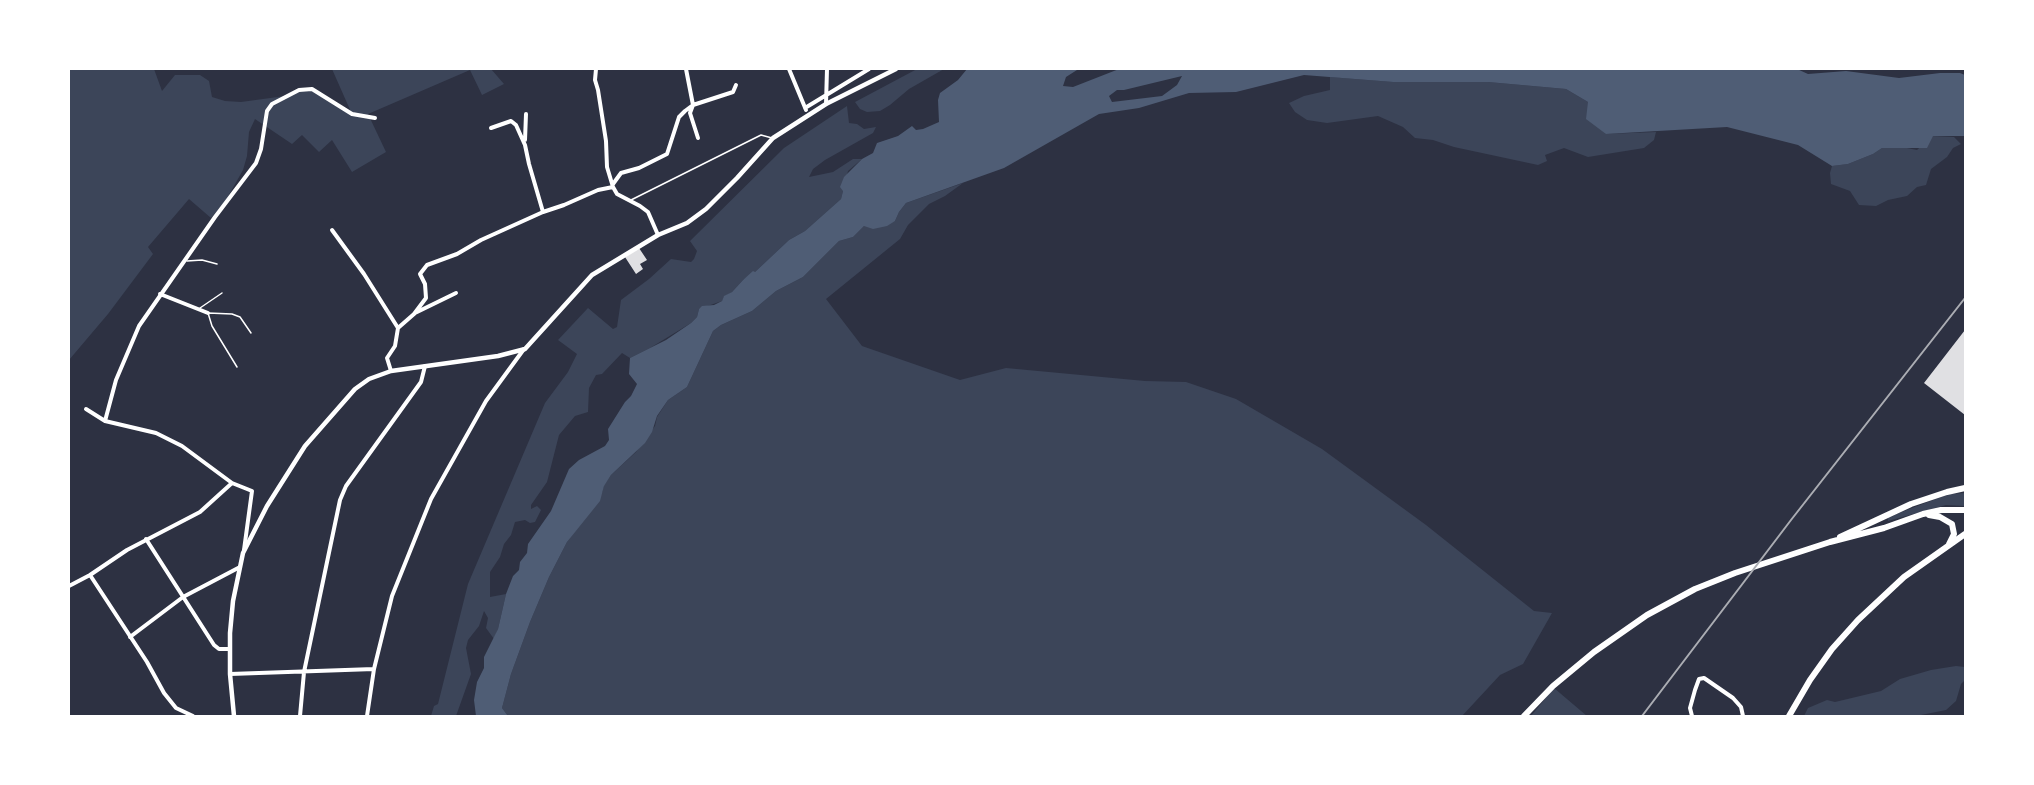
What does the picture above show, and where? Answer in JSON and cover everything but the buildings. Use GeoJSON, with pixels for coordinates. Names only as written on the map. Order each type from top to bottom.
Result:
{"type":"FeatureCollection","features":[{"type":"Feature","properties":{"kind":"main road"},"geometry":{"type":"LineString","coordinates":[[1830,542],[1911,504],[1964,488]]}},
{"type":"Feature","properties":{"kind":"main road"},"geometry":{"type":"LineString","coordinates":[[1524,716],[1553,686],[1594,652],[1665,604],[1735,573],[1830,542],[1860,535],[1923,514],[1941,510],[1965,510]]}},
{"type":"Feature","properties":{"kind":"main road"},"geometry":{"type":"LineString","coordinates":[[1923,514],[1941,517],[1952,524],[1954,534],[1946,547]]}},
{"type":"Feature","properties":{"kind":"main road"},"geometry":{"type":"LineString","coordinates":[[1789,716],[1826,657],[1858,621],[1904,577],[1965,534]]}},
{"type":"Feature","properties":{"kind":"street"},"geometry":{"type":"LineString","coordinates":[[596,69],[595,80],[606,141],[607,167],[613,186],[617,194],[648,212],[658,235]]}},
{"type":"Feature","properties":{"kind":"street"},"geometry":{"type":"LineString","coordinates":[[686,69],[693,105],[690,113],[698,138]]}},
{"type":"Feature","properties":{"kind":"street"},"geometry":{"type":"LineString","coordinates":[[789,69],[808,116]]}},
{"type":"Feature","properties":{"kind":"street"},"geometry":{"type":"LineString","coordinates":[[825,105],[827,69]]}},
{"type":"Feature","properties":{"kind":"street"},"geometry":{"type":"LineString","coordinates":[[805,108],[869,69]]}},
{"type":"Feature","properties":{"kind":"street"},"geometry":{"type":"LineString","coordinates":[[367,716],[374,669],[392,596],[431,499],[486,401],[525,349],[592,275],[658,235],[687,223],[706,209],[773,138],[825,105],[896,69]]}},
{"type":"Feature","properties":{"kind":"street"},"geometry":{"type":"LineString","coordinates":[[391,371],[387,358],[395,346],[398,328],[414,314],[426,298],[425,284],[420,274],[427,265],[457,254],[481,240],[543,212],[613,186],[621,173],[639,168],[667,154],[679,117],[693,105],[733,92],[736,85]]}},
{"type":"Feature","properties":{"kind":"street"},"geometry":{"type":"LineString","coordinates":[[105,420],[116,380],[139,326],[256,162],[262,143],[264,118],[272,104],[299,90],[312,89],[351,114],[375,118]]}},
{"type":"Feature","properties":{"kind":"street"},"geometry":{"type":"LineString","coordinates":[[525,145],[526,114]]}},
{"type":"Feature","properties":{"kind":"street"},"geometry":{"type":"LineString","coordinates":[[491,128],[511,121],[516,125],[525,145],[543,212]]}},
{"type":"Feature","properties":{"kind":"street"},"geometry":{"type":"LineString","coordinates":[[332,230],[398,328]]}},
{"type":"Feature","properties":{"kind":"street"},"geometry":{"type":"LineString","coordinates":[[414,314],[456,293]]}},
{"type":"Feature","properties":{"kind":"street"},"geometry":{"type":"LineString","coordinates":[[160,294],[208,314]]}},
{"type":"Feature","properties":{"kind":"street"},"geometry":{"type":"LineString","coordinates":[[243,553],[267,506],[305,446],[356,389],[369,379],[391,371],[498,356],[525,349]]}},
{"type":"Feature","properties":{"kind":"street"},"geometry":{"type":"LineString","coordinates":[[300,716],[304,672],[340,500],[346,486],[421,382],[425,366]]}},
{"type":"Feature","properties":{"kind":"street"},"geometry":{"type":"LineString","coordinates":[[86,409],[105,420],[156,433],[182,446],[232,483],[252,491],[233,601],[229,649],[234,716]]}},
{"type":"Feature","properties":{"kind":"street"},"geometry":{"type":"LineString","coordinates":[[69,586],[146,539],[200,512],[232,483]]}},
{"type":"Feature","properties":{"kind":"street"},"geometry":{"type":"LineString","coordinates":[[146,539],[214,645],[219,649],[229,649]]}},
{"type":"Feature","properties":{"kind":"street"},"geometry":{"type":"LineString","coordinates":[[130,637],[183,597],[240,567]]}},
{"type":"Feature","properties":{"kind":"street"},"geometry":{"type":"LineString","coordinates":[[90,575],[176,708],[193,716]]}},
{"type":"Feature","properties":{"kind":"street"},"geometry":{"type":"LineString","coordinates":[[230,674],[374,669]]}},
{"type":"Feature","properties":{"kind":"street"},"geometry":{"type":"LineString","coordinates":[[1692,716],[1690,708],[1695,690],[1699,679],[1704,678],[1733,698],[1741,706],[1743,716]]}},
{"type":"Feature","properties":{"kind":"lane"},"geometry":{"type":"LineString","coordinates":[[630,201],[761,135],[773,138]]}},
{"type":"Feature","properties":{"kind":"lane"},"geometry":{"type":"LineString","coordinates":[[183,262],[202,261],[217,264]]}},
{"type":"Feature","properties":{"kind":"lane"},"geometry":{"type":"LineString","coordinates":[[197,310],[222,293]]}},
{"type":"Feature","properties":{"kind":"lane"},"geometry":{"type":"LineString","coordinates":[[237,367],[212,326],[208,314],[223,313],[240,317],[251,333]]}},
{"type":"Feature","properties":{"kind":"shaded area"},"geometry":{"type":"Polygon","coordinates":[[[69,69],[154,69],[162,91],[175,75],[200,75],[209,81],[212,97],[225,101],[241,102],[285,96],[299,90],[312,89],[351,112],[332,69],[491,69],[504,84],[482,95],[470,70],[368,114],[386,152],[352,172],[332,140],[319,152],[302,135],[292,144],[255,119],[249,132],[243,170],[226,200],[211,218],[189,199],[148,247],[153,254],[108,314],[69,360],[69,69]]]}},
{"type":"Feature","properties":{"kind":"shaded area"},"geometry":{"type":"Polygon","coordinates":[[[917,69],[944,69],[909,89],[880,111],[867,112],[860,109],[855,102],[917,69]]]}},
{"type":"Feature","properties":{"kind":"shaded area"},"geometry":{"type":"Polygon","coordinates":[[[967,69],[1084,69],[1077,70],[1066,77],[1063,86],[1073,87],[1119,69],[1797,69],[1808,74],[1846,71],[1899,78],[1960,73],[1965,75],[1965,136],[1933,136],[1927,148],[1882,148],[1848,164],[1832,166],[1798,145],[1727,127],[1606,134],[1586,119],[1588,102],[1566,89],[1488,82],[1393,82],[1304,75],[1236,92],[1189,93],[1139,108],[1099,114],[1004,168],[906,203],[895,221],[887,226],[873,229],[864,226],[853,237],[839,241],[803,277],[776,291],[752,311],[713,331],[687,387],[668,400],[657,416],[652,432],[645,443],[611,475],[604,486],[600,501],[567,542],[549,577],[511,674],[502,708],[508,716],[476,716],[474,700],[477,682],[484,668],[484,657],[498,629],[506,594],[513,576],[519,570],[520,562],[527,553],[528,544],[551,511],[569,469],[579,460],[605,446],[609,440],[608,429],[637,384],[629,374],[630,358],[666,340],[691,323],[702,306],[714,305],[722,301],[724,296],[732,292],[789,240],[805,231],[841,199],[843,191],[840,187],[844,177],[862,159],[873,153],[877,143],[898,136],[912,126],[916,130],[923,129],[939,122],[940,93],[958,80],[967,69]],[[1182,76],[1117,90],[1109,96],[1112,102],[1162,96],[1177,85],[1182,76]]]}},
{"type":"Feature","properties":{"kind":"shaded area"},"geometry":{"type":"Polygon","coordinates":[[[1330,77],[1393,82],[1488,82],[1566,89],[1588,102],[1606,134],[1656,132],[1654,140],[1644,148],[1588,157],[1564,148],[1545,155],[1547,161],[1538,165],[1454,147],[1433,140],[1415,138],[1403,127],[1378,116],[1327,123],[1307,120],[1295,112],[1289,103],[1304,96],[1330,90],[1330,77]]]}},
{"type":"Feature","properties":{"kind":"shaded area"},"geometry":{"type":"Polygon","coordinates":[[[847,106],[849,123],[857,124],[864,129],[876,127],[873,133],[825,160],[813,169],[809,177],[833,172],[853,159],[862,159],[848,171],[841,199],[805,231],[789,240],[722,301],[699,309],[697,317],[691,323],[650,348],[630,358],[622,353],[602,374],[596,375],[589,388],[588,412],[575,416],[559,435],[547,482],[531,505],[531,509],[537,506],[541,510],[535,522],[530,523],[525,520],[515,522],[500,557],[490,572],[490,597],[506,594],[494,639],[486,628],[488,618],[484,611],[479,626],[468,640],[466,648],[471,674],[456,716],[431,716],[434,706],[438,704],[468,584],[545,403],[568,372],[577,354],[558,340],[588,308],[613,329],[617,327],[621,300],[671,259],[691,262],[697,251],[690,241],[784,148],[847,106]]]}},
{"type":"Feature","properties":{"kind":"shaded area"},"geometry":{"type":"Polygon","coordinates":[[[1932,136],[1954,137],[1961,144],[1953,148],[1947,157],[1931,169],[1926,185],[1917,187],[1907,196],[1888,200],[1876,206],[1859,205],[1850,191],[1831,184],[1832,166],[1848,164],[1882,148],[1902,147],[1917,150],[1932,136]]]}},
{"type":"Feature","properties":{"kind":"shaded area"},"geometry":{"type":"Polygon","coordinates":[[[963,183],[929,204],[908,225],[900,239],[826,299],[862,346],[960,380],[1006,368],[1145,381],[1186,382],[1236,399],[1322,449],[1426,525],[1534,611],[1552,613],[1523,664],[1500,675],[1462,716],[508,716],[502,708],[511,674],[549,577],[567,542],[602,493],[611,475],[636,452],[655,426],[657,417],[668,400],[687,387],[713,331],[752,311],[776,291],[803,277],[839,241],[853,237],[864,226],[895,221],[906,203],[963,183]]]}},
{"type":"Feature","properties":{"kind":"shaded area"},"geometry":{"type":"Polygon","coordinates":[[[1965,493],[1965,506],[1946,505],[1888,521],[1888,518],[1933,500],[1950,494],[1965,493]]]}},
{"type":"Feature","properties":{"kind":"shaded area"},"geometry":{"type":"Polygon","coordinates":[[[1956,666],[1965,667],[1965,680],[1961,684],[1956,701],[1946,710],[1916,716],[1804,716],[1808,708],[1827,700],[1835,702],[1881,691],[1900,679],[1956,666]]]}},
{"type":"Feature","properties":{"kind":"shaded area"},"geometry":{"type":"Polygon","coordinates":[[[1554,688],[1587,716],[1531,716],[1554,688]]]}},
{"type":"Feature","properties":{"kind":"railway"},"geometry":{"type":"LineString","coordinates":[[1642,716],[1791,520],[1965,298]]}}]}
